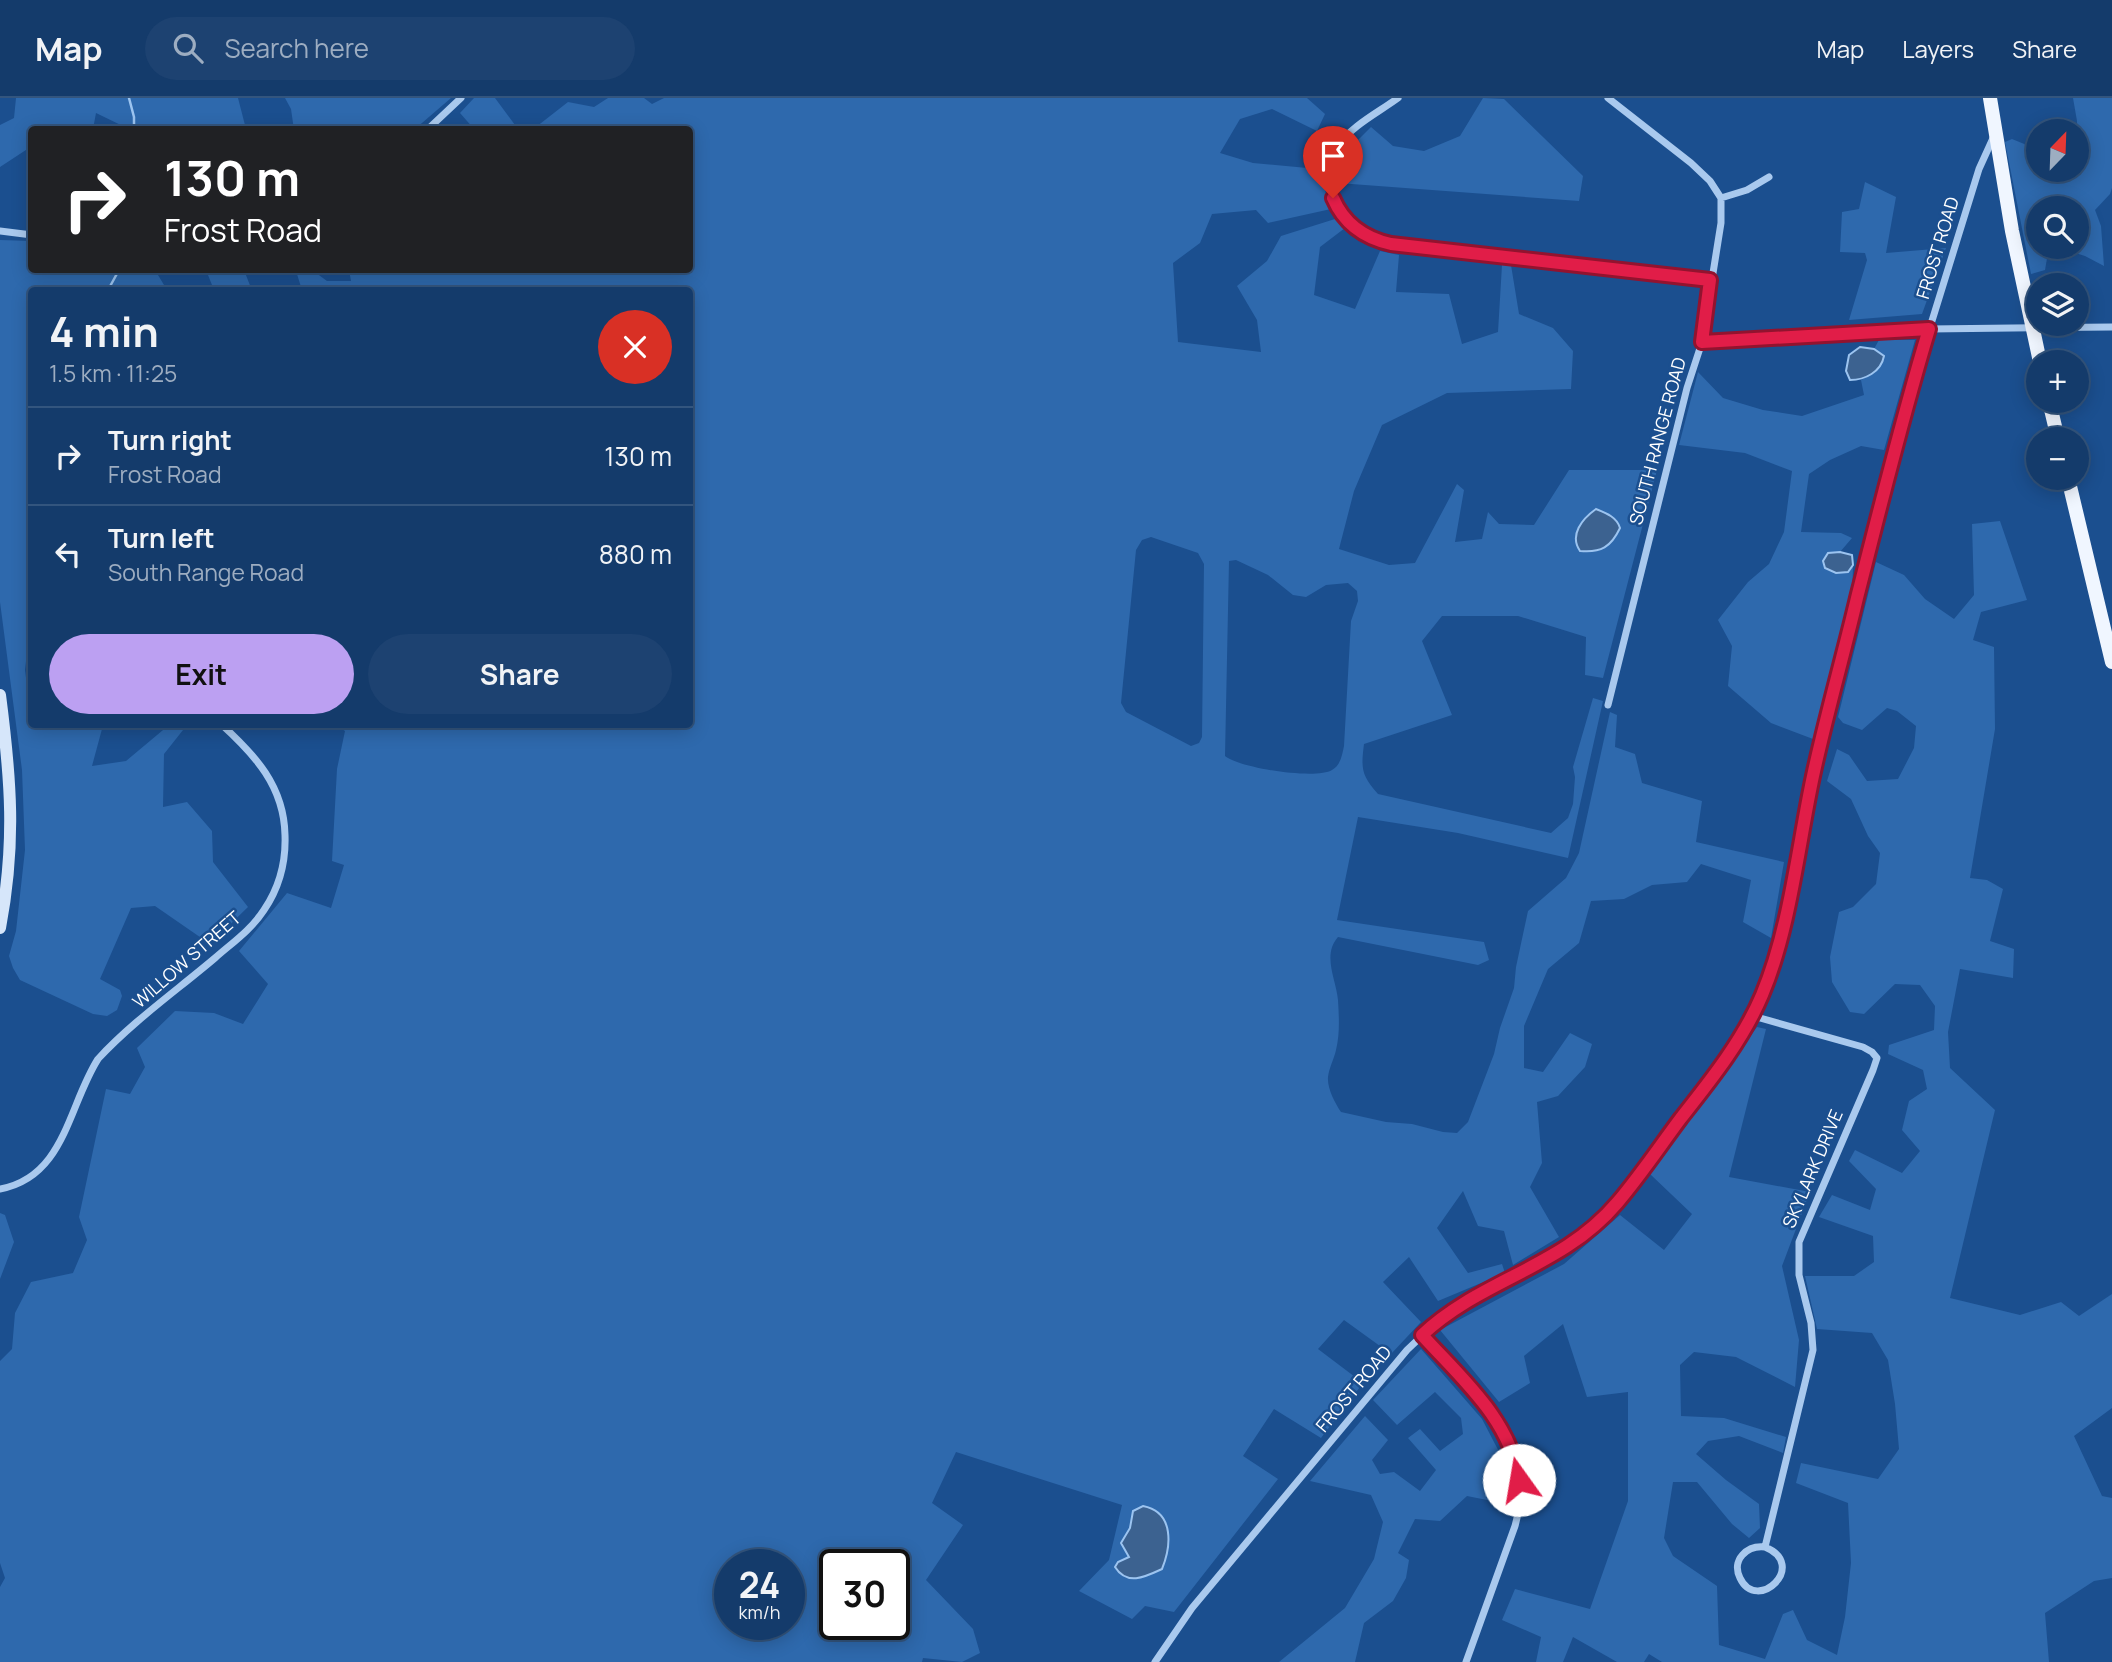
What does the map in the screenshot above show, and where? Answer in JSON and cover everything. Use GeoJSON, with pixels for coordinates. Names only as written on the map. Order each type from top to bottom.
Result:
{"type":"FeatureCollection","features":[{"type":"Feature","properties":{"kind":"main road"},"geometry":{"type":"LineString","coordinates":[[1990,98],[2026,302]]}},
{"type":"Feature","properties":{"kind":"main road"},"geometry":{"type":"LineString","coordinates":[[2071,490],[2112,662]]}},
{"type":"Feature","properties":{"kind":"street"},"geometry":{"type":"LineString","coordinates":[[431,126],[461,98]]}},
{"type":"Feature","properties":{"kind":"street"},"geometry":{"type":"LineString","coordinates":[[1398,98],[1346,136],[1329,165],[1328,176],[1337,208],[1360,232],[1379,241],[1407,246],[1710,280]]}},
{"type":"Feature","properties":{"kind":"street"},"geometry":{"type":"LineString","coordinates":[[1608,98],[1696,168],[1710,181],[1721,198],[1721,223],[1702,342]]}},
{"type":"Feature","properties":{"kind":"street","name":"FROST ROAD"},"geometry":{"type":"LineString","coordinates":[[1155,1662],[1192,1608],[1422,1335],[1462,1304],[1547,1260],[1581,1239],[1617,1203],[1728,1056],[1753,1016],[1770,975],[1786,911],[1823,736],[1902,417],[1979,169],[1996,132]]}},
{"type":"Feature","properties":{"kind":"street"},"geometry":{"type":"LineString","coordinates":[[1721,198],[1747,190],[1769,177]]}},
{"type":"Feature","properties":{"kind":"street"},"geometry":{"type":"LineString","coordinates":[[0,231],[28,234]]}},
{"type":"Feature","properties":{"kind":"street","name":"SOUTH RANGE ROAD"},"geometry":{"type":"LineString","coordinates":[[2089,327],[2112,327]]}},
{"type":"Feature","properties":{"kind":"street","name":"SOUTH RANGE ROAD"},"geometry":{"type":"LineString","coordinates":[[1608,705],[1687,388],[1702,342],[1929,329],[2026,328]]}},
{"type":"Feature","properties":{"kind":"street"},"geometry":{"type":"LineString","coordinates":[[0,695],[9,761],[12,835],[0,928]]}},
{"type":"Feature","properties":{"kind":"street","name":"WILLOW STREET"},"geometry":{"type":"LineString","coordinates":[[0,1189],[28,1178],[46,1163],[60,1144],[85,1082],[98,1059],[248,930],[272,897],[282,871],[286,844],[280,803],[262,766],[225,728]]}},
{"type":"Feature","properties":{"kind":"street","name":"SKYLARK DRIVE"},"geometry":{"type":"LineString","coordinates":[[1753,1016],[1863,1047],[1877,1058],[1798,1242],[1799,1275],[1811,1323],[1814,1350],[1765,1547]]}},
{"type":"Feature","properties":{"kind":"street"},"geometry":{"type":"LineString","coordinates":[[1422,1335],[1492,1414],[1509,1442],[1517,1468],[1520,1490],[1518,1518],[1468,1662]]}},
{"type":"Feature","properties":{"kind":"street"},"geometry":{"type":"LineString","coordinates":[[1765,1547],[1777,1555],[1781,1563],[1781,1573],[1777,1582],[1769,1588],[1755,1590],[1743,1583],[1737,1566],[1747,1550],[1765,1547]]}},
{"type":"Feature","properties":{"kind":"shaded area"},"geometry":{"type":"Polygon","coordinates":[[[16,98],[238,98],[245,126],[123,126],[96,113],[94,126],[28,126],[28,149],[0,167],[0,125],[14,118],[16,98]]]}},
{"type":"Feature","properties":{"kind":"shaded area"},"geometry":{"type":"Polygon","coordinates":[[[285,98],[451,98],[418,126],[293,126],[291,109],[285,98]]]}},
{"type":"Feature","properties":{"kind":"shaded area"},"geometry":{"type":"Polygon","coordinates":[[[474,98],[495,98],[515,125],[471,126],[460,113],[474,98]]]}},
{"type":"Feature","properties":{"kind":"shaded area"},"geometry":{"type":"Polygon","coordinates":[[[608,98],[644,98],[652,104],[664,98],[1307,98],[1325,114],[1317,131],[1272,109],[1240,119],[1220,153],[1253,163],[1318,169],[1331,209],[1268,223],[1256,210],[1212,214],[1200,243],[1173,263],[1178,342],[1261,352],[1257,320],[1237,286],[1267,261],[1281,236],[1335,219],[1345,228],[1320,247],[1314,295],[1355,309],[1380,251],[1399,255],[1396,292],[1449,294],[1462,344],[1498,332],[1502,265],[1511,265],[1519,314],[1553,328],[1573,351],[1571,389],[1447,393],[1382,425],[1354,491],[1339,549],[1389,565],[1415,563],[1457,484],[1464,490],[1455,542],[1482,539],[1488,512],[1499,524],[1534,525],[1569,470],[1657,470],[1603,678],[1585,675],[1586,637],[1518,616],[1442,616],[1422,641],[1452,715],[1364,744],[1364,771],[1368,782],[1378,794],[1551,833],[1568,818],[1573,804],[1573,767],[1593,698],[1603,701],[1568,858],[1458,833],[1358,817],[1337,920],[1484,942],[1489,960],[1478,965],[1338,937],[1333,944],[1330,959],[1338,1000],[1339,1032],[1328,1077],[1336,1104],[1341,1112],[1443,1132],[1457,1133],[1468,1122],[1494,1054],[1514,988],[1528,911],[1566,878],[1579,853],[1610,712],[1617,715],[1615,747],[1635,754],[1642,783],[1702,801],[1696,842],[1784,862],[1771,938],[1743,922],[1751,880],[1701,864],[1687,882],[1652,885],[1624,899],[1591,901],[1579,943],[1548,969],[1524,1026],[1524,1068],[1543,1072],[1570,1033],[1592,1044],[1585,1067],[1558,1096],[1537,1102],[1542,1163],[1530,1187],[1559,1237],[1513,1265],[1504,1231],[1478,1226],[1463,1191],[1437,1228],[1468,1273],[1502,1264],[1505,1273],[1438,1301],[1409,1257],[1383,1282],[1421,1322],[1391,1354],[1344,1320],[1318,1349],[1363,1383],[1321,1438],[1274,1409],[1243,1456],[1278,1479],[1174,1612],[1145,1606],[1132,1619],[1079,1591],[1109,1560],[1122,1505],[956,1452],[932,1503],[963,1525],[926,1580],[973,1629],[980,1653],[962,1662],[923,1658],[922,1662],[0,1662],[0,1587],[5,1578],[0,1563],[0,1361],[12,1349],[15,1313],[31,1282],[73,1273],[87,1240],[79,1217],[106,1089],[130,1094],[145,1067],[137,1048],[175,1011],[214,1013],[243,1024],[268,984],[239,951],[287,893],[331,908],[344,865],[332,861],[337,769],[345,731],[340,728],[693,728],[693,287],[301,287],[297,273],[316,273],[327,281],[351,281],[350,273],[693,273],[693,126],[537,126],[568,102],[594,107],[608,98]],[[1151,537],[1142,540],[1136,550],[1121,703],[1126,712],[1191,746],[1199,743],[1202,737],[1204,564],[1198,553],[1151,537]],[[1236,560],[1229,561],[1225,756],[1245,765],[1278,771],[1323,773],[1332,770],[1339,763],[1344,746],[1351,621],[1358,601],[1357,591],[1348,583],[1326,585],[1306,597],[1293,595],[1268,575],[1236,560]],[[1134,1511],[1130,1528],[1124,1538],[1129,1557],[1122,1560],[1146,1575],[1162,1568],[1134,1511]]]}},
{"type":"Feature","properties":{"kind":"shaded area"},"geometry":{"type":"Polygon","coordinates":[[[1483,98],[1504,99],[1583,176],[1579,201],[1338,183],[1347,151],[1371,127],[1393,146],[1424,151],[1460,136],[1483,98]]]}},
{"type":"Feature","properties":{"kind":"shaded area"},"geometry":{"type":"Polygon","coordinates":[[[2073,98],[2112,98],[2112,188],[2095,210],[2101,226],[2104,266],[2089,258],[2089,196],[2026,196],[2026,249],[2005,142],[2012,139],[2026,145],[2026,182],[2090,182],[2090,119],[2077,119],[2073,98]]]}},
{"type":"Feature","properties":{"kind":"shaded area"},"geometry":{"type":"Polygon","coordinates":[[[1865,182],[1896,197],[1886,253],[1946,248],[1922,314],[1849,320],[1867,260],[1865,253],[1840,252],[1842,212],[1859,209],[1865,182]]]}},
{"type":"Feature","properties":{"kind":"shaded area"},"geometry":{"type":"Polygon","coordinates":[[[0,240],[28,241],[28,273],[157,273],[165,287],[28,287],[28,643],[25,670],[28,728],[151,728],[102,729],[92,766],[126,761],[165,728],[185,728],[164,754],[163,807],[187,802],[212,831],[213,862],[248,907],[210,944],[155,906],[131,908],[100,979],[120,990],[122,996],[117,1010],[107,1016],[93,1014],[20,980],[9,956],[16,931],[25,850],[22,770],[0,602],[0,240]]]}},
{"type":"Feature","properties":{"kind":"shaded area"},"geometry":{"type":"Polygon","coordinates":[[[2028,259],[2047,259],[2045,270],[2031,273],[2028,259]]]}},
{"type":"Feature","properties":{"kind":"shaded area"},"geometry":{"type":"Polygon","coordinates":[[[207,273],[245,273],[251,287],[213,287],[207,273]]]}},
{"type":"Feature","properties":{"kind":"shaded area"},"geometry":{"type":"Polygon","coordinates":[[[1879,340],[1915,340],[1884,450],[1861,446],[1830,460],[1809,474],[1801,532],[1841,533],[1852,538],[1840,552],[1828,553],[1848,572],[1853,565],[1852,605],[1825,706],[1813,739],[1771,723],[1728,686],[1732,646],[1718,620],[1748,582],[1769,564],[1784,532],[1792,471],[1745,453],[1679,445],[1698,372],[1723,398],[1763,410],[1802,416],[1864,395],[1861,380],[1877,370],[1883,356],[1874,349],[1879,340]]]}},
{"type":"Feature","properties":{"kind":"shaded area"},"geometry":{"type":"Polygon","coordinates":[[[1860,347],[1874,349],[1884,356],[1880,366],[1871,374],[1850,380],[1846,371],[1849,355],[1860,347]]]}},
{"type":"Feature","properties":{"kind":"shaded area"},"geometry":{"type":"Polygon","coordinates":[[[1596,509],[1614,518],[1620,528],[1613,540],[1600,550],[1580,551],[1577,533],[1586,518],[1596,509]]]}},
{"type":"Feature","properties":{"kind":"shaded area"},"geometry":{"type":"Polygon","coordinates":[[[2000,521],[2027,600],[1981,612],[1973,640],[1994,647],[1995,729],[1970,878],[1987,880],[2003,889],[1990,941],[2014,949],[2013,978],[1960,969],[1948,1032],[1950,1068],[1995,1110],[1950,1298],[2020,1315],[2061,1302],[2079,1316],[2112,1294],[2112,1408],[2074,1436],[2102,1496],[2112,1498],[2112,1578],[2094,1581],[2045,1613],[2049,1662],[1662,1662],[1649,1654],[1644,1662],[1617,1662],[1573,1637],[1563,1662],[1536,1662],[1541,1637],[1502,1620],[1515,1589],[1590,1609],[1628,1501],[1628,1392],[1587,1397],[1563,1324],[1524,1356],[1530,1383],[1499,1402],[1440,1330],[1564,1264],[1620,1215],[1664,1250],[1692,1214],[1650,1174],[1757,1027],[1766,1029],[1729,1177],[1810,1192],[1782,1266],[1799,1340],[1795,1387],[1736,1357],[1694,1352],[1680,1365],[1681,1416],[1724,1418],[1786,1437],[1783,1453],[1739,1436],[1708,1441],[1696,1454],[1759,1504],[1760,1528],[1749,1538],[1732,1524],[1697,1482],[1673,1482],[1664,1538],[1673,1556],[1717,1586],[1719,1645],[1765,1659],[1783,1614],[1793,1610],[1807,1640],[1837,1655],[1845,1617],[1851,1563],[1848,1503],[1796,1483],[1801,1463],[1878,1479],[1899,1449],[1888,1360],[1872,1333],[1817,1329],[1805,1276],[1854,1276],[1874,1262],[1873,1236],[1819,1217],[1832,1195],[1870,1210],[1876,1189],[1849,1161],[1855,1150],[1902,1173],[1920,1151],[1902,1130],[1909,1101],[1927,1089],[1923,1070],[1888,1054],[1889,1045],[1934,1030],[1935,1006],[1920,985],[1895,984],[1864,1014],[1850,1012],[1832,982],[1830,957],[1839,912],[1853,907],[1876,884],[1880,853],[1868,836],[1851,799],[1827,781],[1837,749],[1849,755],[1867,781],[1898,779],[1914,748],[1916,726],[1897,711],[1887,708],[1862,730],[1843,723],[1838,717],[1876,562],[1904,575],[1925,599],[1954,619],[1974,595],[1972,524],[2000,521]]]}},
{"type":"Feature","properties":{"kind":"shaded area"},"geometry":{"type":"Polygon","coordinates":[[[1828,553],[1852,555],[1853,565],[1848,572],[1836,573],[1825,568],[1823,561],[1828,553]]]}},
{"type":"Feature","properties":{"kind":"shaded area"},"geometry":{"type":"Polygon","coordinates":[[[0,1213],[5,1215],[14,1242],[0,1279],[0,1213]]]}},
{"type":"Feature","properties":{"kind":"shaded area"},"geometry":{"type":"Polygon","coordinates":[[[1421,1349],[1482,1419],[1507,1467],[1507,1504],[1467,1496],[1440,1521],[1415,1519],[1398,1553],[1409,1560],[1406,1578],[1393,1601],[1364,1623],[1355,1662],[1279,1662],[1345,1608],[1374,1559],[1383,1522],[1371,1495],[1310,1481],[1365,1416],[1388,1440],[1372,1460],[1380,1474],[1394,1472],[1420,1491],[1436,1470],[1408,1438],[1420,1429],[1440,1451],[1463,1434],[1461,1418],[1435,1392],[1397,1425],[1373,1400],[1421,1349]]]}},
{"type":"Feature","properties":{"kind":"shaded area"},"geometry":{"type":"Polygon","coordinates":[[[1143,1506],[1161,1515],[1168,1532],[1167,1551],[1162,1569],[1143,1577],[1131,1578],[1120,1573],[1115,1567],[1118,1562],[1129,1557],[1121,1543],[1130,1528],[1133,1511],[1143,1506]]]}},
{"type":"Feature","properties":{"kind":"waterway"},"geometry":{"type":"LineString","coordinates":[[129,98],[134,126]]}},
{"type":"Feature","properties":{"kind":"waterway"},"geometry":{"type":"LineString","coordinates":[[110,287],[117,273]]}},
{"type":"Feature","properties":{"kind":"route"},"geometry":{"type":"LineString","coordinates":[[1333,198],[1343,217],[1360,232],[1391,244],[1710,280],[1702,342],[1929,329],[1905,408],[1826,723],[1770,975],[1753,1016],[1728,1056],[1688,1110],[1617,1203],[1595,1226],[1581,1239],[1547,1260],[1462,1304],[1422,1335],[1488,1408],[1512,1450],[1519,1480]]}}]}
